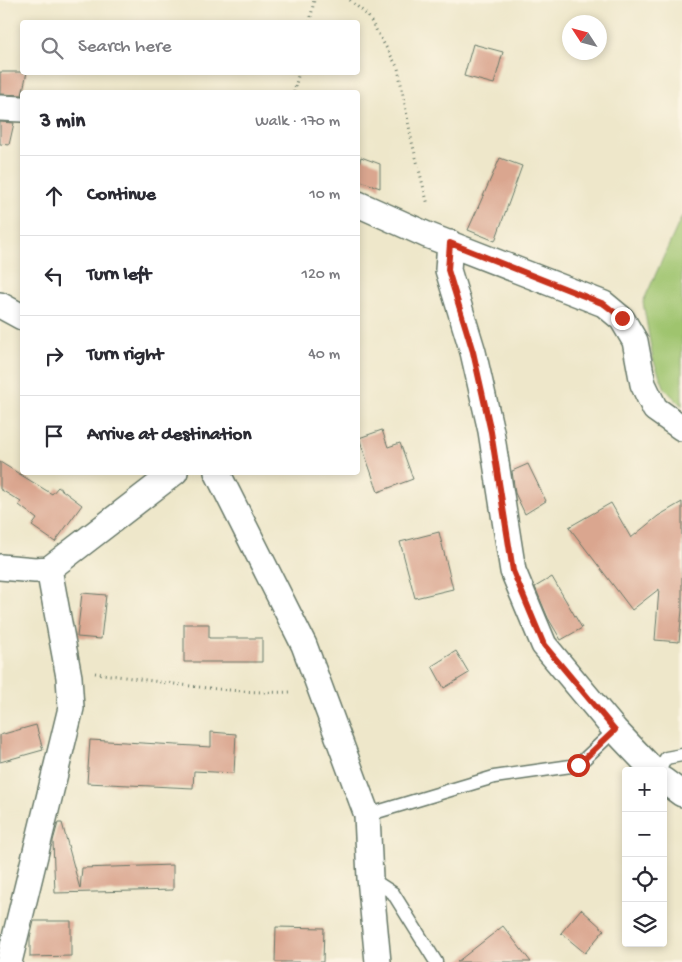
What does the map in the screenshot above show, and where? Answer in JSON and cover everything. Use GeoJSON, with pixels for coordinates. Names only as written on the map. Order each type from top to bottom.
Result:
{"type":"FeatureCollection","features":[{"type":"Feature","properties":{"kind":"street"},"geometry":{"type":"LineString","coordinates":[[0,108],[20,110]]}},
{"type":"Feature","properties":{"kind":"street"},"geometry":{"type":"LineString","coordinates":[[360,205],[427,235],[604,304],[622,318],[634,340],[643,384],[655,409],[682,428]]}},
{"type":"Feature","properties":{"kind":"street"},"geometry":{"type":"LineString","coordinates":[[450,243],[448,270],[473,352],[491,432],[513,571],[544,645],[615,730],[650,767]]}},
{"type":"Feature","properties":{"kind":"street"},"geometry":{"type":"LineString","coordinates":[[0,305],[20,316]]}},
{"type":"Feature","properties":{"kind":"street"},"geometry":{"type":"LineString","coordinates":[[0,566],[35,570],[48,569],[171,475]]}},
{"type":"Feature","properties":{"kind":"street"},"geometry":{"type":"LineString","coordinates":[[218,475],[304,645],[368,815],[370,878],[378,962]]}},
{"type":"Feature","properties":{"kind":"street"},"geometry":{"type":"LineString","coordinates":[[9,962],[71,708],[69,677],[48,569]]}},
{"type":"Feature","properties":{"kind":"street"},"geometry":{"type":"LineString","coordinates":[[667,783],[682,794]]}},
{"type":"Feature","properties":{"kind":"lane"},"geometry":{"type":"LineString","coordinates":[[368,815],[494,777],[578,765],[615,730]]}},
{"type":"Feature","properties":{"kind":"lane"},"geometry":{"type":"LineString","coordinates":[[661,767],[666,758],[682,755]]}},
{"type":"Feature","properties":{"kind":"lane"},"geometry":{"type":"LineString","coordinates":[[370,878],[393,893],[436,962]]}},
{"type":"Feature","properties":{"kind":"path"},"geometry":{"type":"LineString","coordinates":[[310,20],[314,0]]}},
{"type":"Feature","properties":{"kind":"path"},"geometry":{"type":"LineString","coordinates":[[350,0],[368,16],[398,68],[412,142],[428,208],[427,235]]}},
{"type":"Feature","properties":{"kind":"path"},"geometry":{"type":"LineString","coordinates":[[294,90],[298,75]]}},
{"type":"Feature","properties":{"kind":"path"},"geometry":{"type":"LineString","coordinates":[[69,677],[82,672],[272,693],[321,691]]}},
{"type":"Feature","properties":{"kind":"green space"},"geometry":{"type":"Polygon","coordinates":[[[682,216],[682,406],[665,389],[653,359],[643,302],[682,216]]]}},
{"type":"Feature","properties":{"kind":"building"},"geometry":{"type":"Polygon","coordinates":[[[473,44],[503,52],[494,84],[464,76],[473,44]]]}},
{"type":"Feature","properties":{"kind":"building"},"geometry":{"type":"Polygon","coordinates":[[[0,72],[20,72],[20,75],[26,75],[20,95],[0,94],[0,72]]]}},
{"type":"Feature","properties":{"kind":"building"},"geometry":{"type":"Polygon","coordinates":[[[0,122],[14,123],[9,145],[0,144],[0,122]]]}},
{"type":"Feature","properties":{"kind":"building"},"geometry":{"type":"Polygon","coordinates":[[[361,157],[380,164],[380,188],[360,181],[361,157]]]}},
{"type":"Feature","properties":{"kind":"building"},"geometry":{"type":"Polygon","coordinates":[[[500,158],[522,166],[495,241],[468,230],[500,158]]]}},
{"type":"Feature","properties":{"kind":"building"},"geometry":{"type":"Polygon","coordinates":[[[382,430],[388,447],[400,443],[413,479],[378,492],[360,438],[382,430]]]}},
{"type":"Feature","properties":{"kind":"building"},"geometry":{"type":"Polygon","coordinates":[[[0,462],[52,494],[58,487],[82,505],[55,542],[32,526],[37,519],[19,505],[21,502],[0,489],[0,462]]]}},
{"type":"Feature","properties":{"kind":"building"},"geometry":{"type":"Polygon","coordinates":[[[528,464],[546,501],[525,514],[515,493],[512,471],[528,464]]]}},
{"type":"Feature","properties":{"kind":"building"},"geometry":{"type":"Polygon","coordinates":[[[682,502],[682,610],[679,642],[655,640],[659,589],[632,610],[569,527],[611,503],[631,538],[658,516],[682,502]]]}},
{"type":"Feature","properties":{"kind":"building"},"geometry":{"type":"Polygon","coordinates":[[[439,532],[453,589],[415,598],[400,542],[439,532]]]}},
{"type":"Feature","properties":{"kind":"building"},"geometry":{"type":"Polygon","coordinates":[[[552,577],[582,628],[561,640],[548,618],[535,587],[552,577]]]}},
{"type":"Feature","properties":{"kind":"building"},"geometry":{"type":"Polygon","coordinates":[[[82,593],[106,595],[101,639],[77,637],[82,593]]]}},
{"type":"Feature","properties":{"kind":"building"},"geometry":{"type":"Polygon","coordinates":[[[184,624],[209,624],[209,638],[262,638],[262,662],[184,662],[184,624]]]}},
{"type":"Feature","properties":{"kind":"building"},"geometry":{"type":"Polygon","coordinates":[[[456,651],[469,673],[444,688],[432,666],[456,651]]]}},
{"type":"Feature","properties":{"kind":"building"},"geometry":{"type":"Polygon","coordinates":[[[36,725],[43,750],[0,762],[0,735],[36,725]]]}},
{"type":"Feature","properties":{"kind":"building"},"geometry":{"type":"Polygon","coordinates":[[[211,732],[236,734],[234,773],[194,771],[193,788],[87,783],[90,740],[211,747],[211,732]]]}},
{"type":"Feature","properties":{"kind":"building"},"geometry":{"type":"Polygon","coordinates":[[[58,823],[62,823],[80,889],[82,868],[173,865],[173,890],[55,893],[53,841],[58,823]]]}},
{"type":"Feature","properties":{"kind":"building"},"geometry":{"type":"Polygon","coordinates":[[[581,909],[604,930],[585,953],[561,933],[581,909]]]}},
{"type":"Feature","properties":{"kind":"building"},"geometry":{"type":"Polygon","coordinates":[[[34,921],[71,921],[71,956],[30,957],[30,938],[34,921]]]}},
{"type":"Feature","properties":{"kind":"building"},"geometry":{"type":"Polygon","coordinates":[[[503,926],[531,962],[457,962],[503,926]]]}},
{"type":"Feature","properties":{"kind":"building"},"geometry":{"type":"Polygon","coordinates":[[[276,927],[324,928],[323,962],[275,962],[276,927]]]}},
{"type":"Feature","properties":{"kind":"route"},"geometry":{"type":"LineString","coordinates":[[578,765],[615,730],[544,645],[513,571],[491,432],[473,352],[448,270],[450,243],[604,304],[622,318]]}}]}
